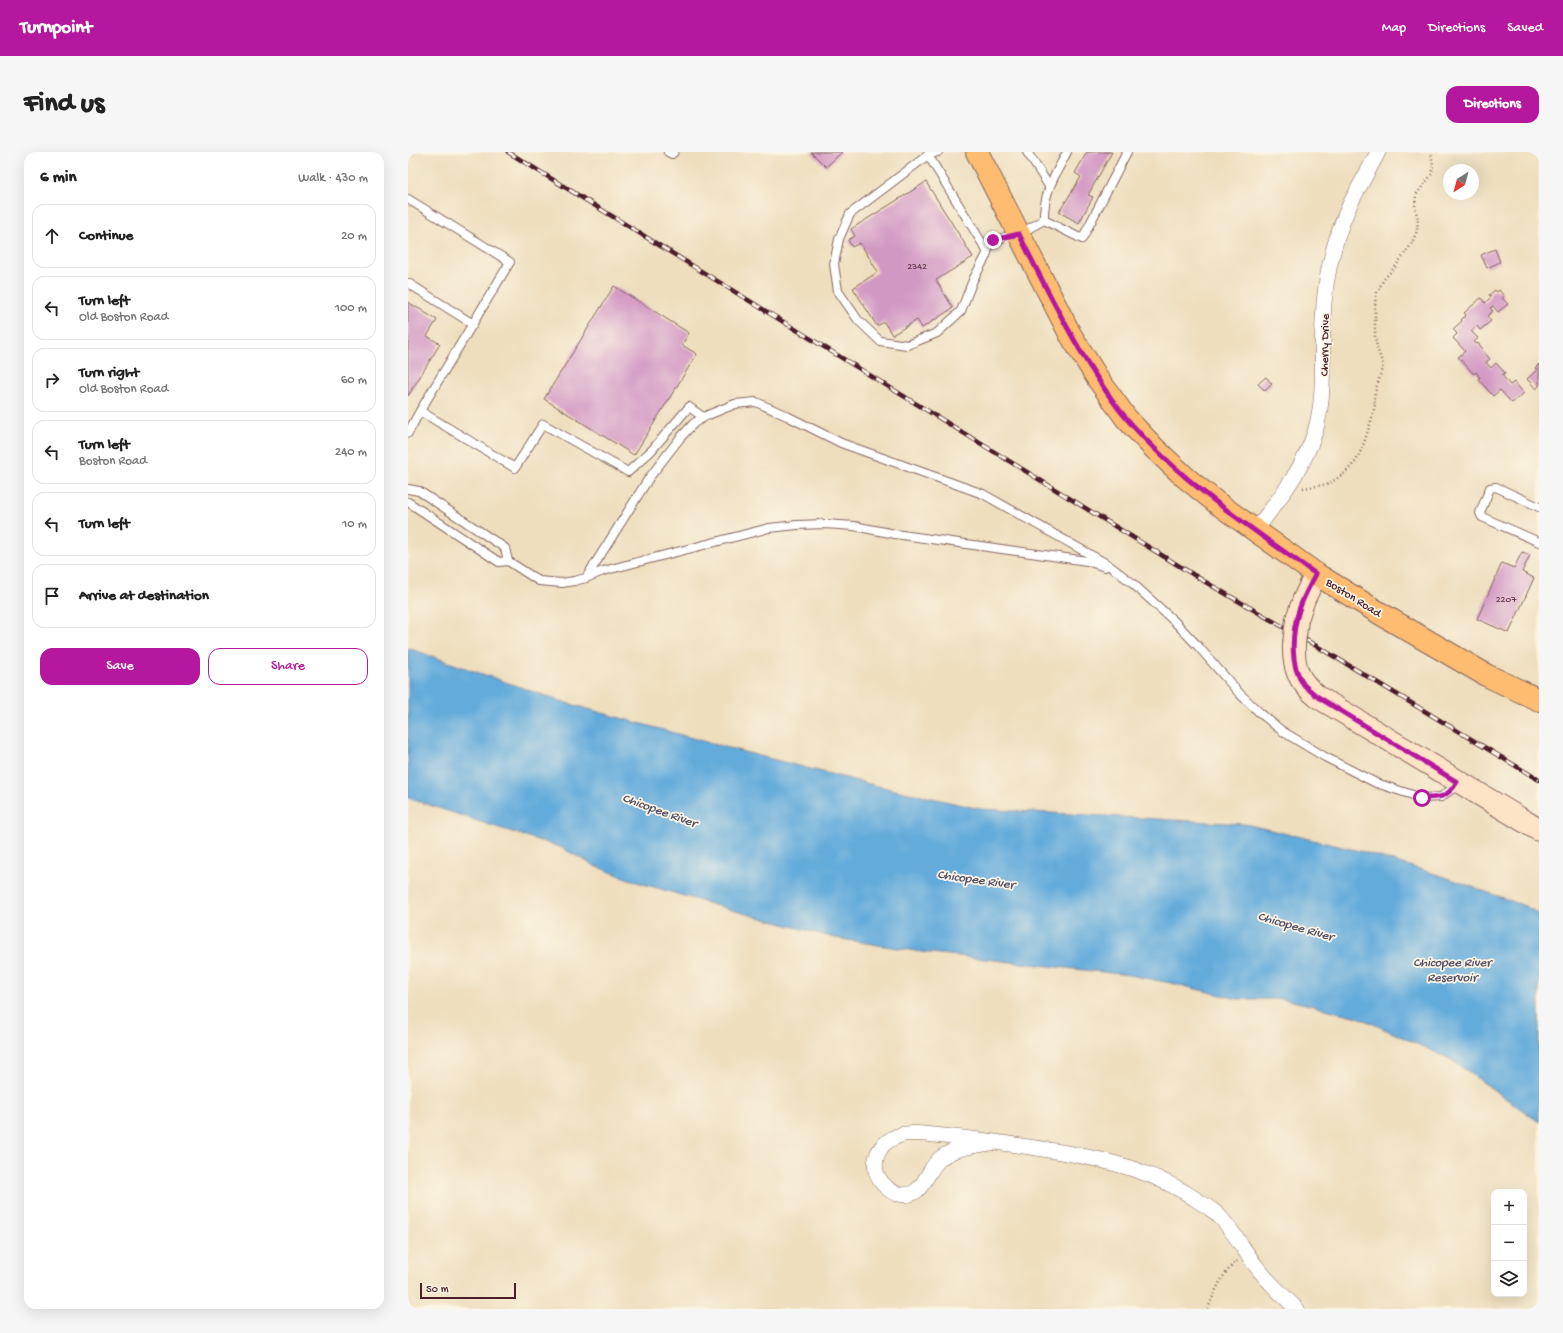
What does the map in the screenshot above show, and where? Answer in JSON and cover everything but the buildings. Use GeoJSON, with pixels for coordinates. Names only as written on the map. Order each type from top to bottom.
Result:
{"type":"FeatureCollection","features":[{"type":"Feature","properties":{"kind":"main road","name":"Boston Road"},"geometry":{"type":"LineString","coordinates":[[977,152],[1070,334],[1098,379],[1126,418],[1154,448],[1186,478],[1217,503],[1316,574],[1486,675],[1539,700]]}},
{"type":"Feature","properties":{"kind":"street","name":"Cherry Drive"},"geometry":{"type":"LineString","coordinates":[[1255,531],[1287,488],[1307,452],[1320,412],[1323,391],[1323,321],[1330,264],[1337,237],[1348,211],[1378,152]]}},
{"type":"Feature","properties":{"kind":"street"},"geometry":{"type":"LineString","coordinates":[[1316,574],[1304,599],[1297,619],[1294,644],[1297,670],[1303,684],[1327,703],[1539,830]]}},
{"type":"Feature","properties":{"kind":"street"},"geometry":{"type":"LineString","coordinates":[[996,1142],[965,1148],[941,1158],[933,1166],[922,1187],[914,1193],[905,1196],[893,1193],[877,1177],[875,1159],[879,1150],[888,1142],[900,1135],[932,1135],[996,1142],[1092,1157],[1128,1166],[1185,1191],[1216,1213],[1277,1291],[1297,1309]]}},
{"type":"Feature","properties":{"kind":"lane"},"geometry":{"type":"LineString","coordinates":[[668,152],[672,154],[674,152]]}},
{"type":"Feature","properties":{"kind":"lane"},"geometry":{"type":"LineString","coordinates":[[938,152],[929,153],[850,214],[839,239],[834,264],[838,291],[858,320],[880,341],[907,345],[938,333],[961,310],[990,243],[993,240],[1019,234],[1044,220]]}},
{"type":"Feature","properties":{"kind":"lane"},"geometry":{"type":"LineString","coordinates":[[1027,152],[1049,186]]}},
{"type":"Feature","properties":{"kind":"lane"},"geometry":{"type":"LineString","coordinates":[[1044,220],[1043,207],[1049,186],[1067,152]]}},
{"type":"Feature","properties":{"kind":"lane"},"geometry":{"type":"LineString","coordinates":[[1044,220],[1082,240],[1127,152]]}},
{"type":"Feature","properties":{"kind":"lane"},"geometry":{"type":"LineString","coordinates":[[929,153],[987,251]]}},
{"type":"Feature","properties":{"kind":"lane"},"geometry":{"type":"LineString","coordinates":[[408,199],[510,262],[408,433]]}},
{"type":"Feature","properties":{"kind":"lane"},"geometry":{"type":"LineString","coordinates":[[408,283],[473,324]]}},
{"type":"Feature","properties":{"kind":"lane"},"geometry":{"type":"LineString","coordinates":[[586,578],[649,478],[665,456],[694,423],[734,404],[756,402],[841,443],[983,494],[1116,570],[1174,621],[1239,693],[1259,712],[1282,731],[1354,773],[1376,783],[1422,798],[1441,797],[1452,789],[1457,782]]}},
{"type":"Feature","properties":{"kind":"lane"},"geometry":{"type":"LineString","coordinates":[[420,411],[515,468],[543,424],[628,472],[651,451],[689,407],[704,417]]}},
{"type":"Feature","properties":{"kind":"lane"},"geometry":{"type":"LineString","coordinates":[[1539,507],[1496,487],[1490,488],[1480,513],[1482,517],[1539,542]]}},
{"type":"Feature","properties":{"kind":"lane"},"geometry":{"type":"LineString","coordinates":[[408,489],[419,491],[505,548],[508,561]]}},
{"type":"Feature","properties":{"kind":"lane"},"geometry":{"type":"LineString","coordinates":[[408,502],[499,562],[508,561],[538,581],[562,583],[574,581],[611,569],[755,531],[797,525],[825,524],[854,526],[959,543],[1037,553],[1087,562],[1116,570]]}},
{"type":"Feature","properties":{"kind":"path"},"geometry":{"type":"LineString","coordinates":[[1287,488],[1307,488],[1329,484],[1345,473],[1356,461],[1363,446],[1372,418],[1375,405],[1374,396],[1383,365],[1375,337],[1375,303],[1384,279],[1411,245],[1417,232],[1418,219],[1415,207],[1416,195],[1432,174],[1433,165],[1431,152]]}},
{"type":"Feature","properties":{"kind":"path"},"geometry":{"type":"LineString","coordinates":[[1208,1309],[1213,1295],[1223,1276],[1247,1253]]}},
{"type":"Feature","properties":{"kind":"water"},"geometry":{"type":"Polygon","coordinates":[[[408,648],[563,702],[721,746],[873,785],[981,809],[1245,824],[1364,852],[1448,878],[1525,906],[1539,914],[1539,1122],[1450,1059],[1358,1017],[1284,999],[1238,999],[1171,983],[1129,975],[922,952],[835,938],[637,882],[595,866],[560,847],[408,798],[408,648]]]}},
{"type":"Feature","properties":{"kind":"railway"},"geometry":{"type":"LineString","coordinates":[[508,152],[1202,580],[1325,651],[1539,780]]}},
{"type":"Feature","properties":{"kind":"route"},"geometry":{"type":"LineString","coordinates":[[993,240],[1019,234],[1070,334],[1098,379],[1126,418],[1154,448],[1186,478],[1217,503],[1316,574],[1299,611],[1294,644],[1295,664],[1303,684],[1318,697],[1457,782],[1452,789],[1441,797],[1422,798]]}},
{"type":"Feature","properties":{"kind":"water label","name":"Chicopee River"},"geometry":{"type":"Point","coordinates":[660,809]}},
{"type":"Feature","properties":{"kind":"water label","name":"Chicopee River"},"geometry":{"type":"Point","coordinates":[976,878]}},
{"type":"Feature","properties":{"kind":"water label","name":"Chicopee River"},"geometry":{"type":"Point","coordinates":[1296,925]}},
{"type":"Feature","properties":{"kind":"water label","name":"Chicopee River Reservoir"},"geometry":{"type":"Point","coordinates":[1452,968]}}]}
